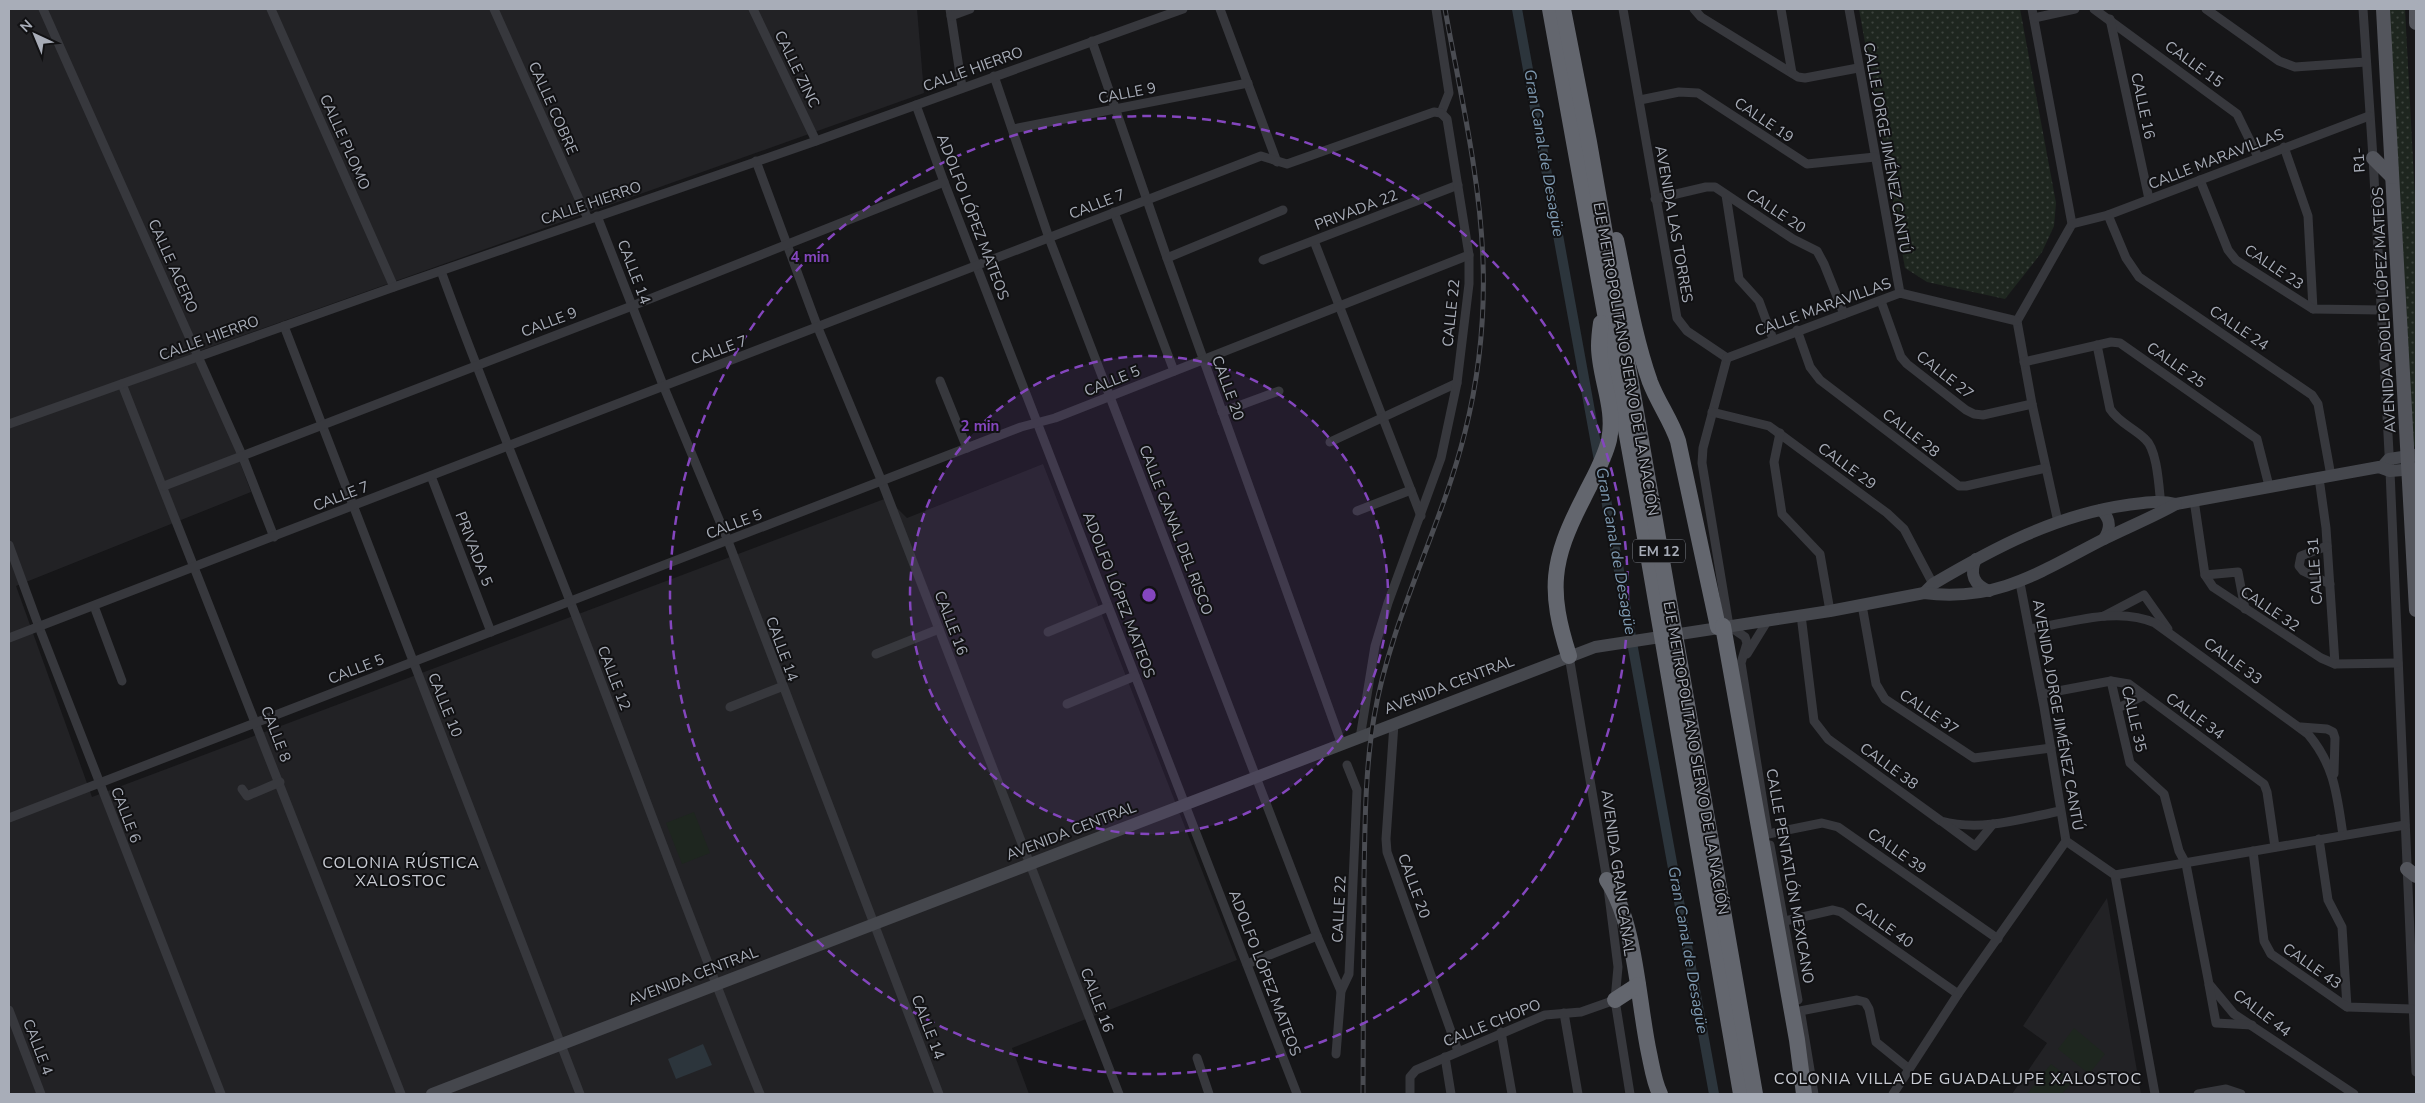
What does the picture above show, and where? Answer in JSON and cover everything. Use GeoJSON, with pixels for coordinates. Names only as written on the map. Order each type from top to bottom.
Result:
{"type":"FeatureCollection","features":[{"type":"Feature","properties":{"kind":"highway","name":"EJE METROPOLITANO SIERVO DE LA NACIÓN"},"geometry":{"type":"LineString","coordinates":[[1550,9],[1603,301],[1741,1094]]}},
{"type":"Feature","properties":{"kind":"highway","name":"EJE METROPOLITANO SIERVO DE LA NACIÓN"},"geometry":{"type":"LineString","coordinates":[[1563,9],[1589,142],[1755,1094]]}},
{"type":"Feature","properties":{"kind":"highway"},"geometry":{"type":"LineString","coordinates":[[1589,142],[1603,175],[1632,314],[1650,381],[1678,441],[1723,626],[1797,1040],[1804,1094]]}},
{"type":"Feature","properties":{"kind":"highway"},"geometry":{"type":"LineString","coordinates":[[1569,656],[1558,615],[1555,590],[1556,566],[1564,541],[1602,462],[1609,440],[1611,420],[1599,347],[1603,301]]}},
{"type":"Feature","properties":{"kind":"highway"},"geometry":{"type":"LineString","coordinates":[[1607,880],[1622,906],[1659,1093]]}},
{"type":"Feature","properties":{"kind":"highway"},"geometry":{"type":"LineString","coordinates":[[1615,1000],[1638,985]]}},
{"type":"Feature","properties":{"kind":"main road","name":"AVENIDA ADOLFO LÓPEZ MATEOS"},"geometry":{"type":"LineString","coordinates":[[2383,9],[2392,177],[2413,463],[2412,514],[2416,610]]}},
{"type":"Feature","properties":{"kind":"main road"},"geometry":{"type":"LineString","coordinates":[[2416,9],[2416,24]]}},
{"type":"Feature","properties":{"kind":"main road"},"geometry":{"type":"LineString","coordinates":[[2373,158],[2392,177]]}},
{"type":"Feature","properties":{"kind":"street","name":"CALLE ACERO"},"geometry":{"type":"LineString","coordinates":[[44,9],[242,455],[274,536]]}},
{"type":"Feature","properties":{"kind":"street","name":"CALLE PLOMO"},"geometry":{"type":"LineString","coordinates":[[271,9],[394,286]]}},
{"type":"Feature","properties":{"kind":"street","name":"CALLE COBRE"},"geometry":{"type":"LineString","coordinates":[[494,9],[592,217]]}},
{"type":"Feature","properties":{"kind":"street","name":"CALLE ZINC"},"geometry":{"type":"LineString","coordinates":[[753,9],[816,141]]}},
{"type":"Feature","properties":{"kind":"street"},"geometry":{"type":"LineString","coordinates":[[962,87],[950,12],[970,9]]}},
{"type":"Feature","properties":{"kind":"street","name":"CALLE HIERRO"},"geometry":{"type":"LineString","coordinates":[[9,424],[394,286],[816,141],[1092,40],[1183,9]]}},
{"type":"Feature","properties":{"kind":"street"},"geometry":{"type":"LineString","coordinates":[[1220,9],[1277,162]]}},
{"type":"Feature","properties":{"kind":"street"},"geometry":{"type":"LineString","coordinates":[[1436,9],[1449,92],[1441,113]]}},
{"type":"Feature","properties":{"kind":"street","name":"AVENIDA LAS TORRES"},"geometry":{"type":"LineString","coordinates":[[1623,9],[1677,318],[1687,330],[1727,358]]}},
{"type":"Feature","properties":{"kind":"street"},"geometry":{"type":"LineString","coordinates":[[1694,9],[1701,17],[1792,73],[1805,78],[1858,68]]}},
{"type":"Feature","properties":{"kind":"street"},"geometry":{"type":"LineString","coordinates":[[1781,9],[1792,73]]}},
{"type":"Feature","properties":{"kind":"street","name":"CALLE JORGE JIMÉNEZ CANTÚ"},"geometry":{"type":"LineString","coordinates":[[1848,9],[1900,293]]}},
{"type":"Feature","properties":{"kind":"street"},"geometry":{"type":"LineString","coordinates":[[2058,522],[2032,404],[2017,322],[2072,224],[2033,13],[2075,9]]}},
{"type":"Feature","properties":{"kind":"street","name":"CALLE 15"},"geometry":{"type":"LineString","coordinates":[[2094,9],[2237,114],[2258,157]]}},
{"type":"Feature","properties":{"kind":"street"},"geometry":{"type":"LineString","coordinates":[[2206,9],[2279,61],[2294,67],[2366,62]]}},
{"type":"Feature","properties":{"kind":"street","name":"R1-"},"geometry":{"type":"LineString","coordinates":[[2363,9],[2373,158],[2387,465],[2392,516],[2405,825],[2412,872],[2412,1009],[2416,1072]]}},
{"type":"Feature","properties":{"kind":"street","name":"CALLE 16"},"geometry":{"type":"LineString","coordinates":[[2110,19],[2149,199]]}},
{"type":"Feature","properties":{"kind":"street","name":"CALLE 20"},"geometry":{"type":"LineString","coordinates":[[1092,40],[1166,258],[1342,744]]}},
{"type":"Feature","properties":{"kind":"street","name":"CALLE CANAL DEL RISCO"},"geometry":{"type":"LineString","coordinates":[[994,76],[1049,238],[1109,397],[1257,776],[1316,936],[1341,991]]}},
{"type":"Feature","properties":{"kind":"street","name":"CALLE 9"},"geometry":{"type":"LineString","coordinates":[[1012,129],[1248,83]]}},
{"type":"Feature","properties":{"kind":"street","name":"CALLE 19"},"geometry":{"type":"LineString","coordinates":[[1640,100],[1679,92],[1698,93],[1807,164],[1875,157]]}},
{"type":"Feature","properties":{"kind":"street","name":"ADOLFO LÓPEZ MATEOS"},"geometry":{"type":"LineString","coordinates":[[916,105],[944,182],[1039,423],[1108,608],[1297,1094]]}},
{"type":"Feature","properties":{"kind":"street","name":"CALLE 7"},"geometry":{"type":"LineString","coordinates":[[9,638],[352,507],[663,385],[818,328],[976,264],[1049,238],[1261,156],[1286,164],[1434,112],[1441,113]]}},
{"type":"Feature","properties":{"kind":"street","name":"CALLE 22"},"geometry":{"type":"LineString","coordinates":[[1360,738],[1376,646],[1388,603],[1441,458],[1457,383],[1469,284],[1469,255],[1446,119],[1441,113]]}},
{"type":"Feature","properties":{"kind":"street","name":"CALLE MARAVILLAS"},"geometry":{"type":"LineString","coordinates":[[2072,224],[2108,215],[2369,116]]}},
{"type":"Feature","properties":{"kind":"street"},"geometry":{"type":"LineString","coordinates":[[2284,147],[2308,216],[2313,309]]}},
{"type":"Feature","properties":{"kind":"street","name":"CALLE 16"},"geometry":{"type":"LineString","coordinates":[[756,161],[818,328],[882,482],[1119,1094]]}},
{"type":"Feature","properties":{"kind":"street","name":"CALLE 23"},"geometry":{"type":"LineString","coordinates":[[2200,180],[2228,250],[2236,260],[2313,309],[2381,310]]}},
{"type":"Feature","properties":{"kind":"street","name":"CALLE 9"},"geometry":{"type":"LineString","coordinates":[[164,486],[320,424],[632,306],[944,182]]}},
{"type":"Feature","properties":{"kind":"street","name":"PRIVADA 22"},"geometry":{"type":"LineString","coordinates":[[1263,260],[1458,185]]}},
{"type":"Feature","properties":{"kind":"street","name":"CALLE 20"},"geometry":{"type":"LineString","coordinates":[[1655,199],[1711,186],[1726,195],[1793,239],[1817,251],[1844,314]]}},
{"type":"Feature","properties":{"kind":"street"},"geometry":{"type":"LineString","coordinates":[[1726,195],[1739,279],[1759,301],[1773,339]]}},
{"type":"Feature","properties":{"kind":"street"},"geometry":{"type":"LineString","coordinates":[[1166,258],[1283,210]]}},
{"type":"Feature","properties":{"kind":"street"},"geometry":{"type":"LineString","coordinates":[[1114,212],[1174,371]]}},
{"type":"Feature","properties":{"kind":"street","name":"CALLE 24"},"geometry":{"type":"LineString","coordinates":[[2108,215],[2126,258],[2139,277],[2312,395],[2318,404],[2325,477]]}},
{"type":"Feature","properties":{"kind":"street","name":"CALLE 14"},"geometry":{"type":"LineString","coordinates":[[592,217],[632,306],[728,541],[781,687],[939,1094]]}},
{"type":"Feature","properties":{"kind":"street"},"geometry":{"type":"LineString","coordinates":[[1314,241],[1421,516]]}},
{"type":"Feature","properties":{"kind":"street","name":"CALLE 5"},"geometry":{"type":"LineString","coordinates":[[9,818],[966,448],[1109,397],[1469,255]]}},
{"type":"Feature","properties":{"kind":"street","name":"CALLE 12"},"geometry":{"type":"LineString","coordinates":[[441,271],[475,365],[570,602],[715,985],[760,1094]]}},
{"type":"Feature","properties":{"kind":"street","name":"CALLE MARAVILLAS"},"geometry":{"type":"LineString","coordinates":[[1727,358],[1773,339],[1900,293],[2017,322]]}},
{"type":"Feature","properties":{"kind":"street","name":"CALLE 27"},"geometry":{"type":"LineString","coordinates":[[1881,301],[1901,356],[1907,364],[1966,410],[1983,415],[2032,404]]}},
{"type":"Feature","properties":{"kind":"street","name":"CALLE 10"},"geometry":{"type":"LineString","coordinates":[[284,326],[320,424],[580,1094]]}},
{"type":"Feature","properties":{"kind":"street","name":"CALLE 28"},"geometry":{"type":"LineString","coordinates":[[1797,330],[1810,367],[1820,380],[1959,486],[2046,468]]}},
{"type":"Feature","properties":{"kind":"street","name":"CALLE 25"},"geometry":{"type":"LineString","coordinates":[[2024,362],[2111,342],[2120,343],[2252,435],[2261,446],[2269,486]]}},
{"type":"Feature","properties":{"kind":"street"},"geometry":{"type":"LineString","coordinates":[[2097,345],[2110,409],[2114,416],[2145,438],[2150,446],[2160,489],[2161,506]]}},
{"type":"Feature","properties":{"kind":"street"},"geometry":{"type":"LineString","coordinates":[[1723,626],[1702,463],[1712,412],[1727,358]]}},
{"type":"Feature","properties":{"kind":"street"},"geometry":{"type":"LineString","coordinates":[[940,381],[966,448]]}},
{"type":"Feature","properties":{"kind":"street"},"geometry":{"type":"LineString","coordinates":[[1330,442],[1457,383]]}},
{"type":"Feature","properties":{"kind":"street","name":"CALLE 8"},"geometry":{"type":"LineString","coordinates":[[122,384],[164,486],[402,1094]]}},
{"type":"Feature","properties":{"kind":"street"},"geometry":{"type":"LineString","coordinates":[[1222,412],[1279,391]]}},
{"type":"Feature","properties":{"kind":"street","name":"CALLE 29"},"geometry":{"type":"LineString","coordinates":[[1712,412],[1758,422],[1780,433],[1898,521],[1904,529],[1929,589]]}},
{"type":"Feature","properties":{"kind":"street"},"geometry":{"type":"LineString","coordinates":[[1780,433],[1774,462],[1782,514],[1785,520],[1818,549],[1830,611]]}},
{"type":"Feature","properties":{"kind":"street"},"geometry":{"type":"LineString","coordinates":[[2161,506],[2104,539],[2020,582],[1989,592],[1937,595],[1929,589],[1976,559],[2005,544],[2058,522],[2102,510],[2176,504],[2387,465],[2413,463]]}},
{"type":"Feature","properties":{"kind":"street","name":"PRIVADA 5"},"geometry":{"type":"LineString","coordinates":[[431,476],[491,632]]}},
{"type":"Feature","properties":{"kind":"street","name":"CALLE 31"},"geometry":{"type":"LineString","coordinates":[[2325,477],[2327,546],[2335,664]]}},
{"type":"Feature","properties":{"kind":"street"},"geometry":{"type":"LineString","coordinates":[[1357,511],[1411,490]]}},
{"type":"Feature","properties":{"kind":"street"},"geometry":{"type":"LineString","coordinates":[[2194,500],[2205,575],[2238,572],[2245,609]]}},
{"type":"Feature","properties":{"kind":"street"},"geometry":{"type":"LineString","coordinates":[[2102,510],[2108,518],[2109,526],[2104,539]]}},
{"type":"Feature","properties":{"kind":"street"},"geometry":{"type":"LineString","coordinates":[[2392,516],[2412,514]]}},
{"type":"Feature","properties":{"kind":"street","name":"CALLE 6"},"geometry":{"type":"LineString","coordinates":[[9,545],[99,783],[222,1094]]}},
{"type":"Feature","properties":{"kind":"street"},"geometry":{"type":"LineString","coordinates":[[2327,546],[2301,556],[2299,566],[2304,571],[2330,584]]}},
{"type":"Feature","properties":{"kind":"street"},"geometry":{"type":"LineString","coordinates":[[1976,559],[1972,570],[1973,579],[1976,584],[1989,592]]}},
{"type":"Feature","properties":{"kind":"street","name":"CALLE 32"},"geometry":{"type":"LineString","coordinates":[[2205,575],[2214,587],[2245,609],[2306,650],[2335,664],[2398,662]]}},
{"type":"Feature","properties":{"kind":"street","name":"AVENIDA JORGE JIMÉNEZ CANTÚ"},"geometry":{"type":"LineString","coordinates":[[2020,582],[2042,694],[2066,841],[2115,875]]}},
{"type":"Feature","properties":{"kind":"street","name":"AVENIDA CENTRAL"},"geometry":{"type":"LineString","coordinates":[[432,1094],[1595,647],[1830,611],[1929,589]]}},
{"type":"Feature","properties":{"kind":"street"},"geometry":{"type":"LineString","coordinates":[[2101,617],[2144,595],[2170,634]]}},
{"type":"Feature","properties":{"kind":"street","name":"CALLE 37"},"geometry":{"type":"LineString","coordinates":[[1862,605],[1876,684],[1885,699],[1974,758],[2051,748]]}},
{"type":"Feature","properties":{"kind":"street"},"geometry":{"type":"LineString","coordinates":[[94,606],[122,681]]}},
{"type":"Feature","properties":{"kind":"street"},"geometry":{"type":"LineString","coordinates":[[1048,632],[1108,608]]}},
{"type":"Feature","properties":{"kind":"street","name":"CALLE 38"},"geometry":{"type":"LineString","coordinates":[[1801,615],[1816,726],[1828,739],[1941,821],[1967,827],[2060,811]]}},
{"type":"Feature","properties":{"kind":"street","name":"CALLE 33"},"geometry":{"type":"LineString","coordinates":[[2030,629],[2101,617],[2142,617],[2170,634],[2301,727],[2322,753],[2334,777],[2343,835]]}},
{"type":"Feature","properties":{"kind":"street"},"geometry":{"type":"LineString","coordinates":[[1741,663],[1768,620]]}},
{"type":"Feature","properties":{"kind":"street","name":"CALLE PENTATLÓN MEXICANO"},"geometry":{"type":"LineString","coordinates":[[1723,626],[1738,630],[1745,637],[1747,643],[1741,663],[1768,834],[1785,921],[1814,1094]]}},
{"type":"Feature","properties":{"kind":"street"},"geometry":{"type":"LineString","coordinates":[[876,654],[939,629]]}},
{"type":"Feature","properties":{"kind":"street","name":"AVENIDA GRAN CANAL"},"geometry":{"type":"LineString","coordinates":[[1569,656],[1607,880],[1618,967],[1615,1000],[1630,1094]]}},
{"type":"Feature","properties":{"kind":"street"},"geometry":{"type":"LineString","coordinates":[[1067,704],[1136,676]]}},
{"type":"Feature","properties":{"kind":"street","name":"CALLE 34"},"geometry":{"type":"LineString","coordinates":[[2042,694],[2110,681],[2129,684],[2264,784],[2267,792],[2275,847]]}},
{"type":"Feature","properties":{"kind":"street","name":"CALLE 35"},"geometry":{"type":"LineString","coordinates":[[2110,681],[2130,763],[2164,794],[2178,851],[2186,864]]}},
{"type":"Feature","properties":{"kind":"street"},"geometry":{"type":"LineString","coordinates":[[730,707],[781,687]]}},
{"type":"Feature","properties":{"kind":"street"},"geometry":{"type":"LineString","coordinates":[[2118,708],[2143,696]]}},
{"type":"Feature","properties":{"kind":"street","name":"CALLE 20"},"geometry":{"type":"LineString","coordinates":[[1394,724],[1386,839],[1387,852],[1458,1051]]}},
{"type":"Feature","properties":{"kind":"street"},"geometry":{"type":"LineString","coordinates":[[2301,727],[2327,729],[2333,732],[2335,738],[2334,777]]}},
{"type":"Feature","properties":{"kind":"street","name":"CALLE 22"},"geometry":{"type":"LineString","coordinates":[[1336,1054],[1341,991],[1349,974],[1357,825],[1357,790],[1347,765]]}},
{"type":"Feature","properties":{"kind":"street"},"geometry":{"type":"LineString","coordinates":[[242,789],[247,796],[280,782]]}},
{"type":"Feature","properties":{"kind":"street"},"geometry":{"type":"LineString","coordinates":[[1941,821],[1975,846],[1993,824]]}},
{"type":"Feature","properties":{"kind":"street","name":"CALLE 39"},"geometry":{"type":"LineString","coordinates":[[1768,834],[1822,823],[1838,827],[1998,939]]}},
{"type":"Feature","properties":{"kind":"street"},"geometry":{"type":"LineString","coordinates":[[2154,1094],[2115,875],[2405,825]]}},
{"type":"Feature","properties":{"kind":"street"},"geometry":{"type":"LineString","coordinates":[[2319,839],[2328,900],[2342,927],[2347,1007]]}},
{"type":"Feature","properties":{"kind":"street"},"geometry":{"type":"LineString","coordinates":[[1892,1094],[1958,994],[2066,841]]}},
{"type":"Feature","properties":{"kind":"street","name":"CALLE 43"},"geometry":{"type":"LineString","coordinates":[[2254,851],[2264,941],[2267,950],[2347,1007],[2412,1009]]}},
{"type":"Feature","properties":{"kind":"street","name":"CALLE 44"},"geometry":{"type":"LineString","coordinates":[[2186,864],[2209,984],[2234,1014],[2354,1094]]}},
{"type":"Feature","properties":{"kind":"street","name":"CALLE 40"},"geometry":{"type":"LineString","coordinates":[[1785,921],[1833,910],[1841,912],[1958,994]]}},
{"type":"Feature","properties":{"kind":"street"},"geometry":{"type":"LineString","coordinates":[[1247,964],[1316,936]]}},
{"type":"Feature","properties":{"kind":"street"},"geometry":{"type":"LineString","coordinates":[[2209,984],[2216,1023],[2252,1025]]}},
{"type":"Feature","properties":{"kind":"street","name":"CALLE CHOPO"},"geometry":{"type":"LineString","coordinates":[[1410,1094],[1411,1074],[1458,1051],[1545,1015],[1582,1012],[1615,1000]]}},
{"type":"Feature","properties":{"kind":"street"},"geometry":{"type":"LineString","coordinates":[[1800,1011],[1861,1001],[1869,1009],[1876,1042],[1908,1068]]}},
{"type":"Feature","properties":{"kind":"street","name":"CALLE 4"},"geometry":{"type":"LineString","coordinates":[[9,1010],[41,1094]]}},
{"type":"Feature","properties":{"kind":"street"},"geometry":{"type":"LineString","coordinates":[[1564,1013],[1578,1094]]}},
{"type":"Feature","properties":{"kind":"street"},"geometry":{"type":"LineString","coordinates":[[1501,1032],[1512,1094]]}},
{"type":"Feature","properties":{"kind":"street"},"geometry":{"type":"LineString","coordinates":[[1445,1057],[1451,1094]]}},
{"type":"Feature","properties":{"kind":"street"},"geometry":{"type":"LineString","coordinates":[[1197,1058],[1209,1094]]}},
{"type":"Feature","properties":{"kind":"street"},"geometry":{"type":"LineString","coordinates":[[2198,1094],[2226,1091],[2241,1094]]}},
{"type":"Feature","properties":{"kind":"shaded area"},"geometry":{"type":"Polygon","coordinates":[[[9,9],[917,9],[924,93],[199,351],[251,492],[16,586],[92,797],[887,498],[907,518],[1043,464],[1237,960],[1012,1048],[1029,1094],[9,1094],[9,9]]]}},
{"type":"Feature","properties":{"kind":"shaded area"},"geometry":{"type":"Polygon","coordinates":[[[1859,9],[2020,9],[2056,203],[2054,226],[2042,252],[2005,299],[1927,282],[1905,268],[1859,9]]]}},
{"type":"Feature","properties":{"kind":"shaded area"},"geometry":{"type":"Polygon","coordinates":[[[2388,9],[2405,9],[2416,217],[2416,446],[2413,447],[2388,9]]]}},
{"type":"Feature","properties":{"kind":"shaded area"},"geometry":{"type":"Polygon","coordinates":[[[694,812],[710,853],[682,864],[666,823],[694,812]]]}},
{"type":"Feature","properties":{"kind":"shaded area"},"geometry":{"type":"Polygon","coordinates":[[[2107,898],[2141,1094],[2012,1094],[2047,1043],[2023,1026],[2107,898]]]}},
{"type":"Feature","properties":{"kind":"shaded area"},"geometry":{"type":"Polygon","coordinates":[[[2074,1028],[2105,1054],[2089,1074],[2058,1049],[2074,1028]]]}},
{"type":"Feature","properties":{"kind":"shaded area"},"geometry":{"type":"Polygon","coordinates":[[[703,1044],[712,1065],[676,1079],[668,1059],[703,1044]]]}},
{"type":"Feature","properties":{"kind":"shaded area"},"geometry":{"type":"Polygon","coordinates":[[[2051,1064],[2073,1081],[2062,1094],[2027,1094],[2051,1064]]]}},
{"type":"Feature","properties":{"kind":"waterway","name":"Gran Canal de Desagüe"},"geometry":{"type":"LineString","coordinates":[[1517,9],[1714,1094]]}},
{"type":"Feature","properties":{"kind":"railway"},"geometry":{"type":"LineString","coordinates":[[1363,1094],[1365,818],[1367,777],[1374,717],[1392,644],[1443,504],[1465,432],[1474,390],[1482,325],[1483,261],[1478,197],[1445,9]]}},
{"type":"Feature","properties":{"kind":"district","name":"COLONIA RÚSTICA XALOSTOC"},"geometry":{"type":"Point","coordinates":[401,872]}},
{"type":"Feature","properties":{"kind":"district","name":"COLONIA VILLA DE GUADALUPE XALOSTOC"},"geometry":{"type":"Point","coordinates":[1958,1079]}}]}
